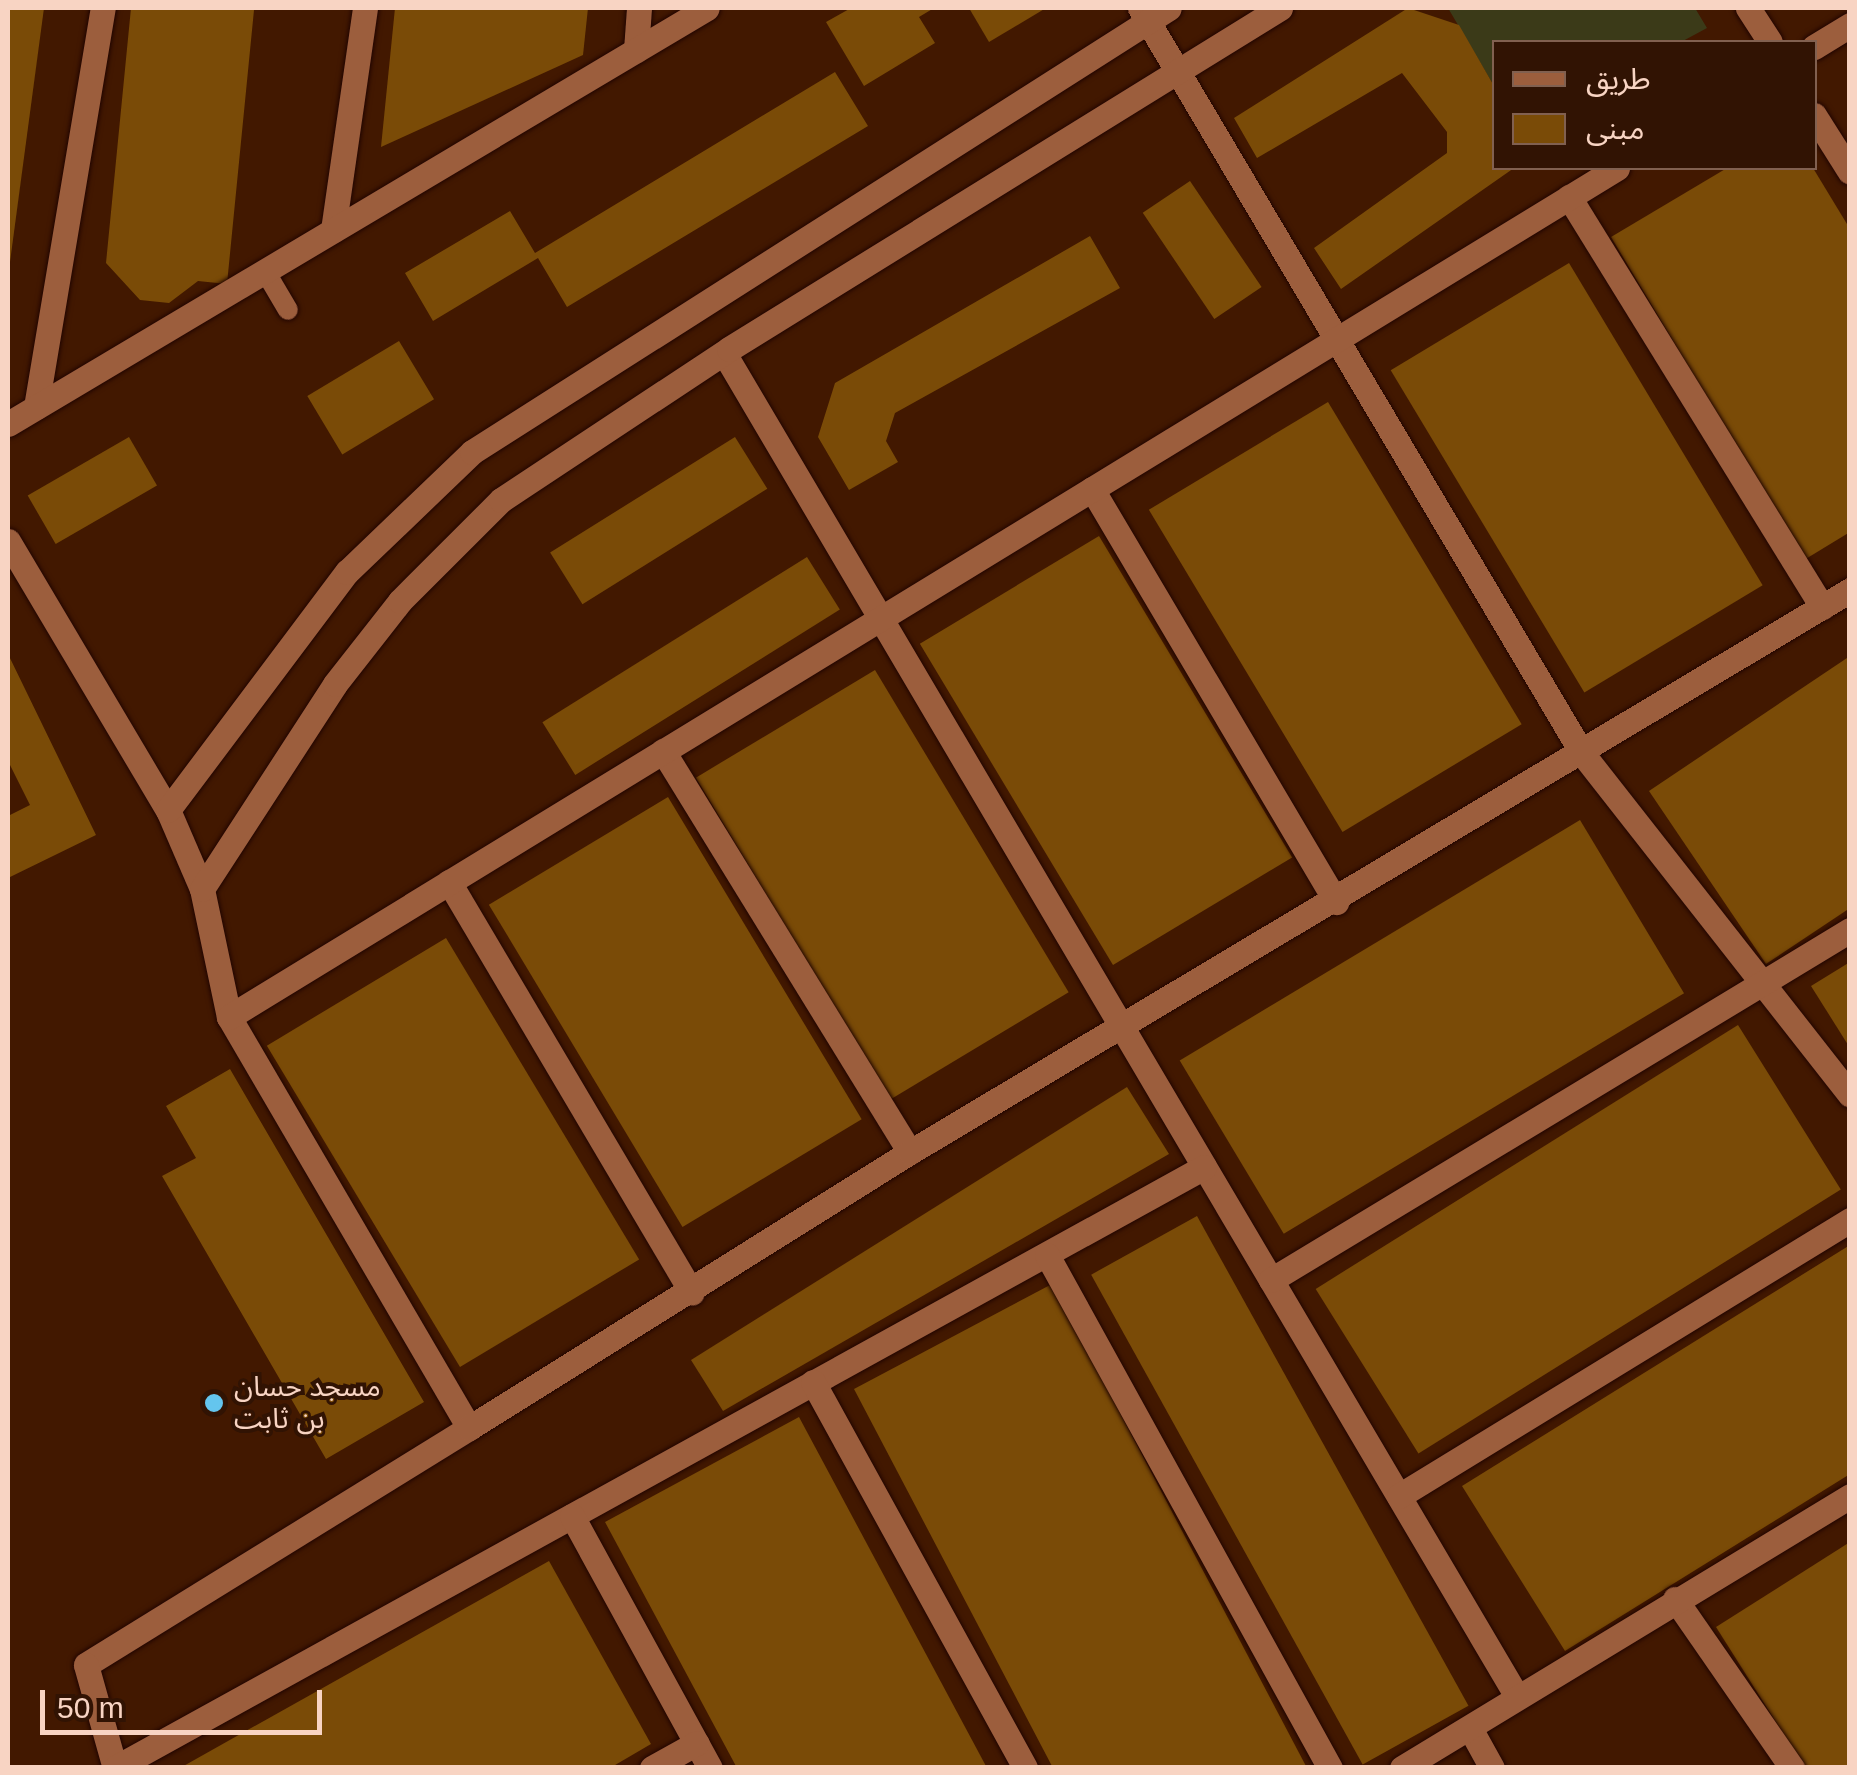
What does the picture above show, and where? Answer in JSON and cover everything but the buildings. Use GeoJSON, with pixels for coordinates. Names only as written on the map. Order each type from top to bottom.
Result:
{"type":"FeatureCollection","features":[{"type":"Feature","properties":{"kind":"street"},"geometry":{"type":"LineString","coordinates":[[36,408],[104,8]]}},
{"type":"Feature","properties":{"kind":"street"},"geometry":{"type":"LineString","coordinates":[[333,230],[365,8]]}},
{"type":"Feature","properties":{"kind":"street"},"geometry":{"type":"LineString","coordinates":[[636,50],[639,8]]}},
{"type":"Feature","properties":{"kind":"street"},"geometry":{"type":"LineString","coordinates":[[8,424],[707,8]]}},
{"type":"Feature","properties":{"kind":"street"},"geometry":{"type":"LineString","coordinates":[[202,889],[334,684],[458,540],[550,465],[1280,8]]}},
{"type":"Feature","properties":{"kind":"street"},"geometry":{"type":"LineString","coordinates":[[1748,8],[1769,40]]}},
{"type":"Feature","properties":{"kind":"street"},"geometry":{"type":"LineString","coordinates":[[168,810],[347,572],[472,452],[1152,12],[1177,70],[1582,753],[1766,981],[1850,1095]]}},
{"type":"Feature","properties":{"kind":"street"},"geometry":{"type":"LineString","coordinates":[[1817,45],[1850,25]]}},
{"type":"Feature","properties":{"kind":"street"},"geometry":{"type":"LineString","coordinates":[[1817,120],[1850,172]]}},
{"type":"Feature","properties":{"kind":"street"},"geometry":{"type":"LineString","coordinates":[[228,1017],[1614,170]]}},
{"type":"Feature","properties":{"kind":"street"},"geometry":{"type":"LineString","coordinates":[[1569,197],[1822,606]]}},
{"type":"Feature","properties":{"kind":"street"},"geometry":{"type":"LineString","coordinates":[[724,353],[1515,1694]]}},
{"type":"Feature","properties":{"kind":"street"},"geometry":{"type":"LineString","coordinates":[[1092,489],[1336,902]]}},
{"type":"Feature","properties":{"kind":"street"},"geometry":{"type":"LineString","coordinates":[[8,542],[168,810],[202,889],[228,1017],[470,1428]]}},
{"type":"Feature","properties":{"kind":"street"},"geometry":{"type":"LineString","coordinates":[[1204,1167],[115,1768],[86,1665],[692,1293],[910,1152],[1124,1030],[1850,590]]}},
{"type":"Feature","properties":{"kind":"street"},"geometry":{"type":"LineString","coordinates":[[664,751],[910,1152]]}},
{"type":"Feature","properties":{"kind":"street"},"geometry":{"type":"LineString","coordinates":[[450,882],[692,1293]]}},
{"type":"Feature","properties":{"kind":"street"},"geometry":{"type":"LineString","coordinates":[[1271,1280],[1850,930]]}},
{"type":"Feature","properties":{"kind":"street"},"geometry":{"type":"LineString","coordinates":[[1399,1496],[1850,1220]]}},
{"type":"Feature","properties":{"kind":"street"},"geometry":{"type":"LineString","coordinates":[[1047,1254],[1330,1768]]}},
{"type":"Feature","properties":{"kind":"street"},"geometry":{"type":"LineString","coordinates":[[813,1382],[1025,1768]]}},
{"type":"Feature","properties":{"kind":"street"},"geometry":{"type":"LineString","coordinates":[[1402,1768],[1471,1730],[1515,1694],[1850,1496]]}},
{"type":"Feature","properties":{"kind":"street"},"geometry":{"type":"LineString","coordinates":[[572,1516],[710,1768]]}},
{"type":"Feature","properties":{"kind":"street"},"geometry":{"type":"LineString","coordinates":[[1675,1599],[1792,1768]]}},
{"type":"Feature","properties":{"kind":"street"},"geometry":{"type":"LineString","coordinates":[[1471,1730],[1492,1768]]}},
{"type":"Feature","properties":{"kind":"street"},"geometry":{"type":"LineString","coordinates":[[652,1768],[697,1743]]}},
{"type":"Feature","properties":{"kind":"lane"},"geometry":{"type":"LineString","coordinates":[[265,270],[288,310]]}},
{"type":"Feature","properties":{"kind":"shaded area"},"geometry":{"type":"Polygon","coordinates":[[[1448,8],[1695,8],[1707,28],[1685,40],[1492,40],[1492,83],[1448,8]]]}},
{"type":"Feature","properties":{"kind":"place","name":"مسجد حسان بن ثابت"},"geometry":{"type":"Point","coordinates":[214,1403]}}]}
